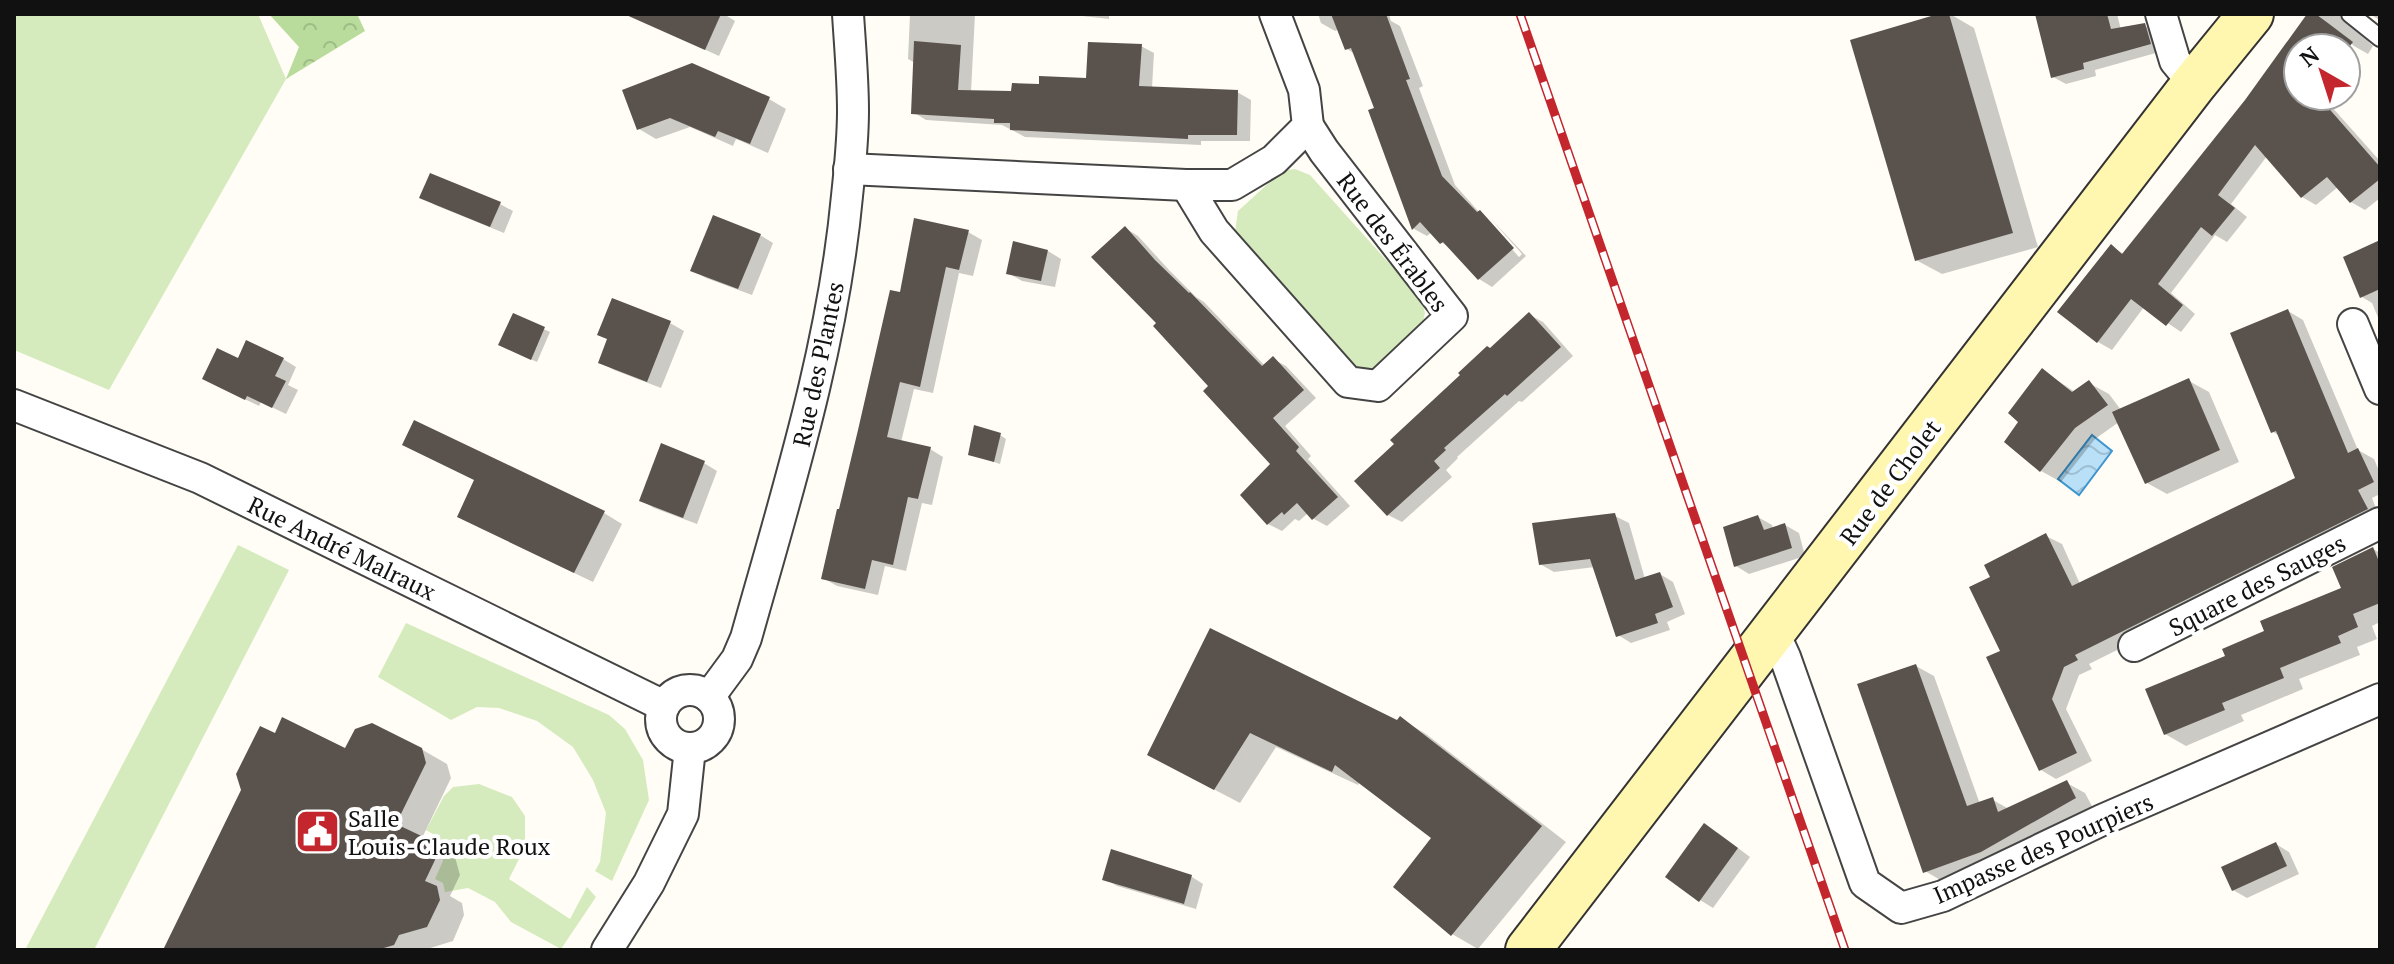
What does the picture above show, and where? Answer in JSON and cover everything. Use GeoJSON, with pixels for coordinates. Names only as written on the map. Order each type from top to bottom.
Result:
{"type":"FeatureCollection","features":[{"type":"Feature","properties":{"kind":"main road","name":"Rue de Cholet"},"geometry":{"type":"LineString","coordinates":[[1528,950],[2251,14]]}},
{"type":"Feature","properties":{"kind":"street","name":"Rue des Plantes"},"geometry":{"type":"LineString","coordinates":[[709,697],[737,659],[746,638],[808,421],[829,321],[842,245],[853,112],[848,14]]}},
{"type":"Feature","properties":{"kind":"street","name":"Rue des Érables"},"geometry":{"type":"LineString","coordinates":[[1186,185],[1214,231],[1348,382],[1378,386],[1452,316],[1308,126],[1304,90],[1275,14]]}},
{"type":"Feature","properties":{"kind":"street"},"geometry":{"type":"LineString","coordinates":[[2161,14],[2175,61],[2194,84]]}},
{"type":"Feature","properties":{"kind":"street"},"geometry":{"type":"LineString","coordinates":[[849,169],[1232,185],[1274,160],[1308,126]]}},
{"type":"Feature","properties":{"kind":"street"},"geometry":{"type":"LineString","coordinates":[[2353,324],[2380,389]]}},
{"type":"Feature","properties":{"kind":"street","name":"Rue André Malraux"},"geometry":{"type":"LineString","coordinates":[[14,405],[200,478],[664,706]]}},
{"type":"Feature","properties":{"kind":"street","name":"Square des Sauges"},"geometry":{"type":"LineString","coordinates":[[2134,646],[2380,523]]}},
{"type":"Feature","properties":{"kind":"street","name":"Impasse des Pourpiers"},"geometry":{"type":"LineString","coordinates":[[1774,633],[1865,883],[1901,908],[1943,896],[2102,820],[2380,699]]}},
{"type":"Feature","properties":{"kind":"street"},"geometry":{"type":"LineString","coordinates":[[686,691],[709,697],[716,706],[719,718],[711,739],[701,746],[690,748],[672,742],[662,725],[664,706],[678,693],[686,691]]}},
{"type":"Feature","properties":{"kind":"street"},"geometry":{"type":"LineString","coordinates":[[607,950],[649,883],[683,814],[690,748]]}},
{"type":"Feature","properties":{"kind":"lane"},"geometry":{"type":"LineString","coordinates":[[2350,14],[2380,38]]}},
{"type":"Feature","properties":{"kind":"green space"},"geometry":{"type":"Polygon","coordinates":[[[14,14],[258,14],[286,79],[109,390],[14,350],[14,14]]]}},
{"type":"Feature","properties":{"kind":"green space"},"geometry":{"type":"Polygon","coordinates":[[[269,14],[357,14],[365,31],[286,79],[299,47],[269,14]]]}},
{"type":"Feature","properties":{"kind":"green space"},"geometry":{"type":"Polygon","coordinates":[[[1295,169],[1310,175],[1422,300],[1425,313],[1422,326],[1380,367],[1371,371],[1352,368],[1235,232],[1238,211],[1282,171],[1295,169]]]}},
{"type":"Feature","properties":{"kind":"green space"},"geometry":{"type":"Polygon","coordinates":[[[238,545],[289,570],[94,950],[25,950],[238,545]]]}},
{"type":"Feature","properties":{"kind":"green space"},"geometry":{"type":"Polygon","coordinates":[[[406,623],[609,715],[625,729],[643,760],[649,800],[612,881],[595,871],[600,862],[606,813],[593,780],[573,747],[537,721],[499,708],[477,707],[451,720],[378,677],[406,623]]]}},
{"type":"Feature","properties":{"kind":"green space"},"geometry":{"type":"Polygon","coordinates":[[[479,784],[512,797],[525,816],[525,847],[509,879],[570,919],[587,887],[596,897],[561,949],[511,922],[495,902],[468,888],[445,892],[443,883],[435,879],[443,861],[436,836],[426,830],[444,796],[453,787],[479,784]]]}},
{"type":"Feature","properties":{"kind":"water"},"geometry":{"type":"Polygon","coordinates":[[[2092,435],[2112,451],[2079,495],[2058,479],[2092,435]]]}},
{"type":"Feature","properties":{"kind":"building"},"geometry":{"type":"Polygon","coordinates":[[[624,14],[721,14],[705,50],[624,14]]]}},
{"type":"Feature","properties":{"kind":"building"},"geometry":{"type":"Polygon","coordinates":[[[1331,14],[1386,14],[1410,79],[1406,80],[1442,176],[1477,212],[1480,210],[1514,248],[1478,280],[1420,222],[1412,230],[1368,110],[1374,108],[1351,48],[1345,50],[1331,14]]]}},
{"type":"Feature","properties":{"kind":"building"},"geometry":{"type":"Polygon","coordinates":[[[1938,14],[1949,14],[2013,233],[1915,261],[1850,40],[1938,14]]]}},
{"type":"Feature","properties":{"kind":"building"},"geometry":{"type":"Polygon","coordinates":[[[2035,14],[2107,14],[2111,29],[2145,23],[2151,44],[2083,63],[2084,69],[2051,78],[2035,14]]]}},
{"type":"Feature","properties":{"kind":"building"},"geometry":{"type":"Polygon","coordinates":[[[2307,14],[2316,14],[2340,32],[2294,32],[2307,14]]]}},
{"type":"Feature","properties":{"kind":"building"},"geometry":{"type":"Polygon","coordinates":[[[914,41],[961,45],[958,90],[1011,91],[1012,83],[1039,84],[1039,76],[1086,78],[1088,42],[1142,44],[1139,86],[1238,90],[1237,135],[1188,135],[1188,139],[1010,130],[1010,123],[994,123],[994,119],[911,114],[914,41]]]}},
{"type":"Feature","properties":{"kind":"building"},"geometry":{"type":"Polygon","coordinates":[[[2282,49],[2282,112],[2332,112],[2380,167],[2380,179],[2350,203],[2327,177],[2301,198],[2255,145],[2218,195],[2235,208],[2212,236],[2201,227],[2158,284],[2183,305],[2166,326],[2131,299],[2097,343],[2057,312],[2111,244],[2122,254],[2282,49]]]}},
{"type":"Feature","properties":{"kind":"building"},"geometry":{"type":"Polygon","coordinates":[[[692,63],[770,97],[750,144],[718,131],[715,137],[670,118],[637,130],[622,90],[692,63]]]}},
{"type":"Feature","properties":{"kind":"building"},"geometry":{"type":"Polygon","coordinates":[[[430,173],[501,202],[490,227],[419,198],[430,173]]]}},
{"type":"Feature","properties":{"kind":"building"},"geometry":{"type":"Polygon","coordinates":[[[713,215],[761,234],[738,289],[690,271],[713,215]]]}},
{"type":"Feature","properties":{"kind":"building"},"geometry":{"type":"Polygon","coordinates":[[[914,218],[969,230],[959,270],[946,267],[920,387],[900,382],[887,437],[931,447],[918,499],[908,497],[893,565],[872,560],[865,589],[821,579],[890,290],[900,292],[914,218]]]}},
{"type":"Feature","properties":{"kind":"building"},"geometry":{"type":"Polygon","coordinates":[[[1125,226],[1262,366],[1273,356],[1304,390],[1273,418],[1299,447],[1296,451],[1338,497],[1312,520],[1297,503],[1267,525],[1240,495],[1270,464],[1203,391],[1208,386],[1153,326],[1156,323],[1091,257],[1125,226]]]}},
{"type":"Feature","properties":{"kind":"building"},"geometry":{"type":"Polygon","coordinates":[[[2380,240],[2380,289],[2360,298],[2343,257],[2380,240]]]}},
{"type":"Feature","properties":{"kind":"building"},"geometry":{"type":"Polygon","coordinates":[[[1013,241],[1048,250],[1041,281],[1006,274],[1013,241]]]}},
{"type":"Feature","properties":{"kind":"building"},"geometry":{"type":"Polygon","coordinates":[[[612,298],[671,321],[647,382],[598,363],[607,339],[597,335],[612,298]]]}},
{"type":"Feature","properties":{"kind":"building"},"geometry":{"type":"Polygon","coordinates":[[[2288,309],[2348,453],[2358,448],[2374,482],[2358,490],[2368,509],[2075,655],[2078,660],[2064,667],[2052,699],[2077,753],[2039,771],[1986,657],[2000,651],[1969,587],[1990,577],[1984,565],[2046,533],[2072,586],[2295,478],[2276,431],[2271,433],[2230,333],[2288,309]]]}},
{"type":"Feature","properties":{"kind":"building"},"geometry":{"type":"Polygon","coordinates":[[[1529,312],[1561,347],[1444,448],[1446,450],[1434,461],[1440,468],[1387,516],[1354,481],[1394,444],[1390,440],[1460,375],[1458,373],[1529,312]]]}},
{"type":"Feature","properties":{"kind":"building"},"geometry":{"type":"Polygon","coordinates":[[[513,313],[545,327],[531,360],[498,345],[513,313]]]}},
{"type":"Feature","properties":{"kind":"building"},"geometry":{"type":"Polygon","coordinates":[[[246,340],[284,358],[275,376],[286,381],[272,408],[247,396],[245,400],[202,379],[217,348],[238,358],[246,340]]]}},
{"type":"Feature","properties":{"kind":"building"},"geometry":{"type":"Polygon","coordinates":[[[2042,368],[2072,392],[2089,380],[2108,405],[2075,428],[2040,472],[2004,442],[2018,422],[2008,413],[2042,368]]]}},
{"type":"Feature","properties":{"kind":"building"},"geometry":{"type":"Polygon","coordinates":[[[2189,378],[2220,450],[2145,484],[2112,412],[2189,378]]]}},
{"type":"Feature","properties":{"kind":"building"},"geometry":{"type":"Polygon","coordinates":[[[414,420],[605,511],[574,573],[457,517],[474,480],[402,445],[414,420]]]}},
{"type":"Feature","properties":{"kind":"building"},"geometry":{"type":"Polygon","coordinates":[[[974,425],[1001,433],[994,462],[968,455],[974,425]]]}},
{"type":"Feature","properties":{"kind":"building"},"geometry":{"type":"Polygon","coordinates":[[[661,443],[705,461],[683,518],[639,501],[661,443]]]}},
{"type":"Feature","properties":{"kind":"building"},"geometry":{"type":"Polygon","coordinates":[[[1615,513],[1635,580],[1660,572],[1673,607],[1655,614],[1658,623],[1616,637],[1590,559],[1539,565],[1532,523],[1615,513]]]}},
{"type":"Feature","properties":{"kind":"building"},"geometry":{"type":"Polygon","coordinates":[[[1758,515],[1764,530],[1785,523],[1792,548],[1734,567],[1723,527],[1758,515]]]}},
{"type":"Feature","properties":{"kind":"building"},"geometry":{"type":"Polygon","coordinates":[[[2373,547],[2380,564],[2380,603],[2353,614],[2358,627],[2338,636],[2341,643],[2280,668],[2284,678],[2222,703],[2225,710],[2164,735],[2145,689],[2225,656],[2222,649],[2264,631],[2260,621],[2341,588],[2332,567],[2373,547]]]}},
{"type":"Feature","properties":{"kind":"building"},"geometry":{"type":"Polygon","coordinates":[[[1210,628],[1397,720],[1400,716],[1542,826],[1451,936],[1393,887],[1431,838],[1335,765],[1332,772],[1250,733],[1214,790],[1147,755],[1210,628]]]}},
{"type":"Feature","properties":{"kind":"building"},"geometry":{"type":"Polygon","coordinates":[[[1916,664],[1967,806],[1993,797],[1998,812],[2067,780],[2076,798],[1981,852],[1923,873],[1857,684],[1916,664]]]}},
{"type":"Feature","properties":{"kind":"building","name":"Salle Louis-Claude Roux"},"geometry":{"type":"Polygon","coordinates":[[[282,717],[345,748],[355,729],[372,723],[422,748],[426,763],[396,824],[430,840],[435,860],[425,881],[437,886],[440,900],[427,927],[399,935],[394,945],[377,950],[163,950],[241,790],[236,774],[260,726],[275,733],[282,717]]]}},
{"type":"Feature","properties":{"kind":"building"},"geometry":{"type":"Polygon","coordinates":[[[1704,823],[1738,848],[1699,902],[1665,877],[1704,823]]]}},
{"type":"Feature","properties":{"kind":"building"},"geometry":{"type":"Polygon","coordinates":[[[2276,842],[2287,866],[2232,891],[2221,867],[2276,842]]]}},
{"type":"Feature","properties":{"kind":"building"},"geometry":{"type":"Polygon","coordinates":[[[1111,849],[1192,875],[1184,904],[1102,880],[1111,849]]]}},
{"type":"Feature","properties":{"kind":"railway"},"geometry":{"type":"LineString","coordinates":[[1520,14],[1845,950]]}},
{"type":"Feature","properties":{"kind":"place","name":"Salle Louis-Claude Roux"},"geometry":{"type":"Point","coordinates":[317,832]}}]}
